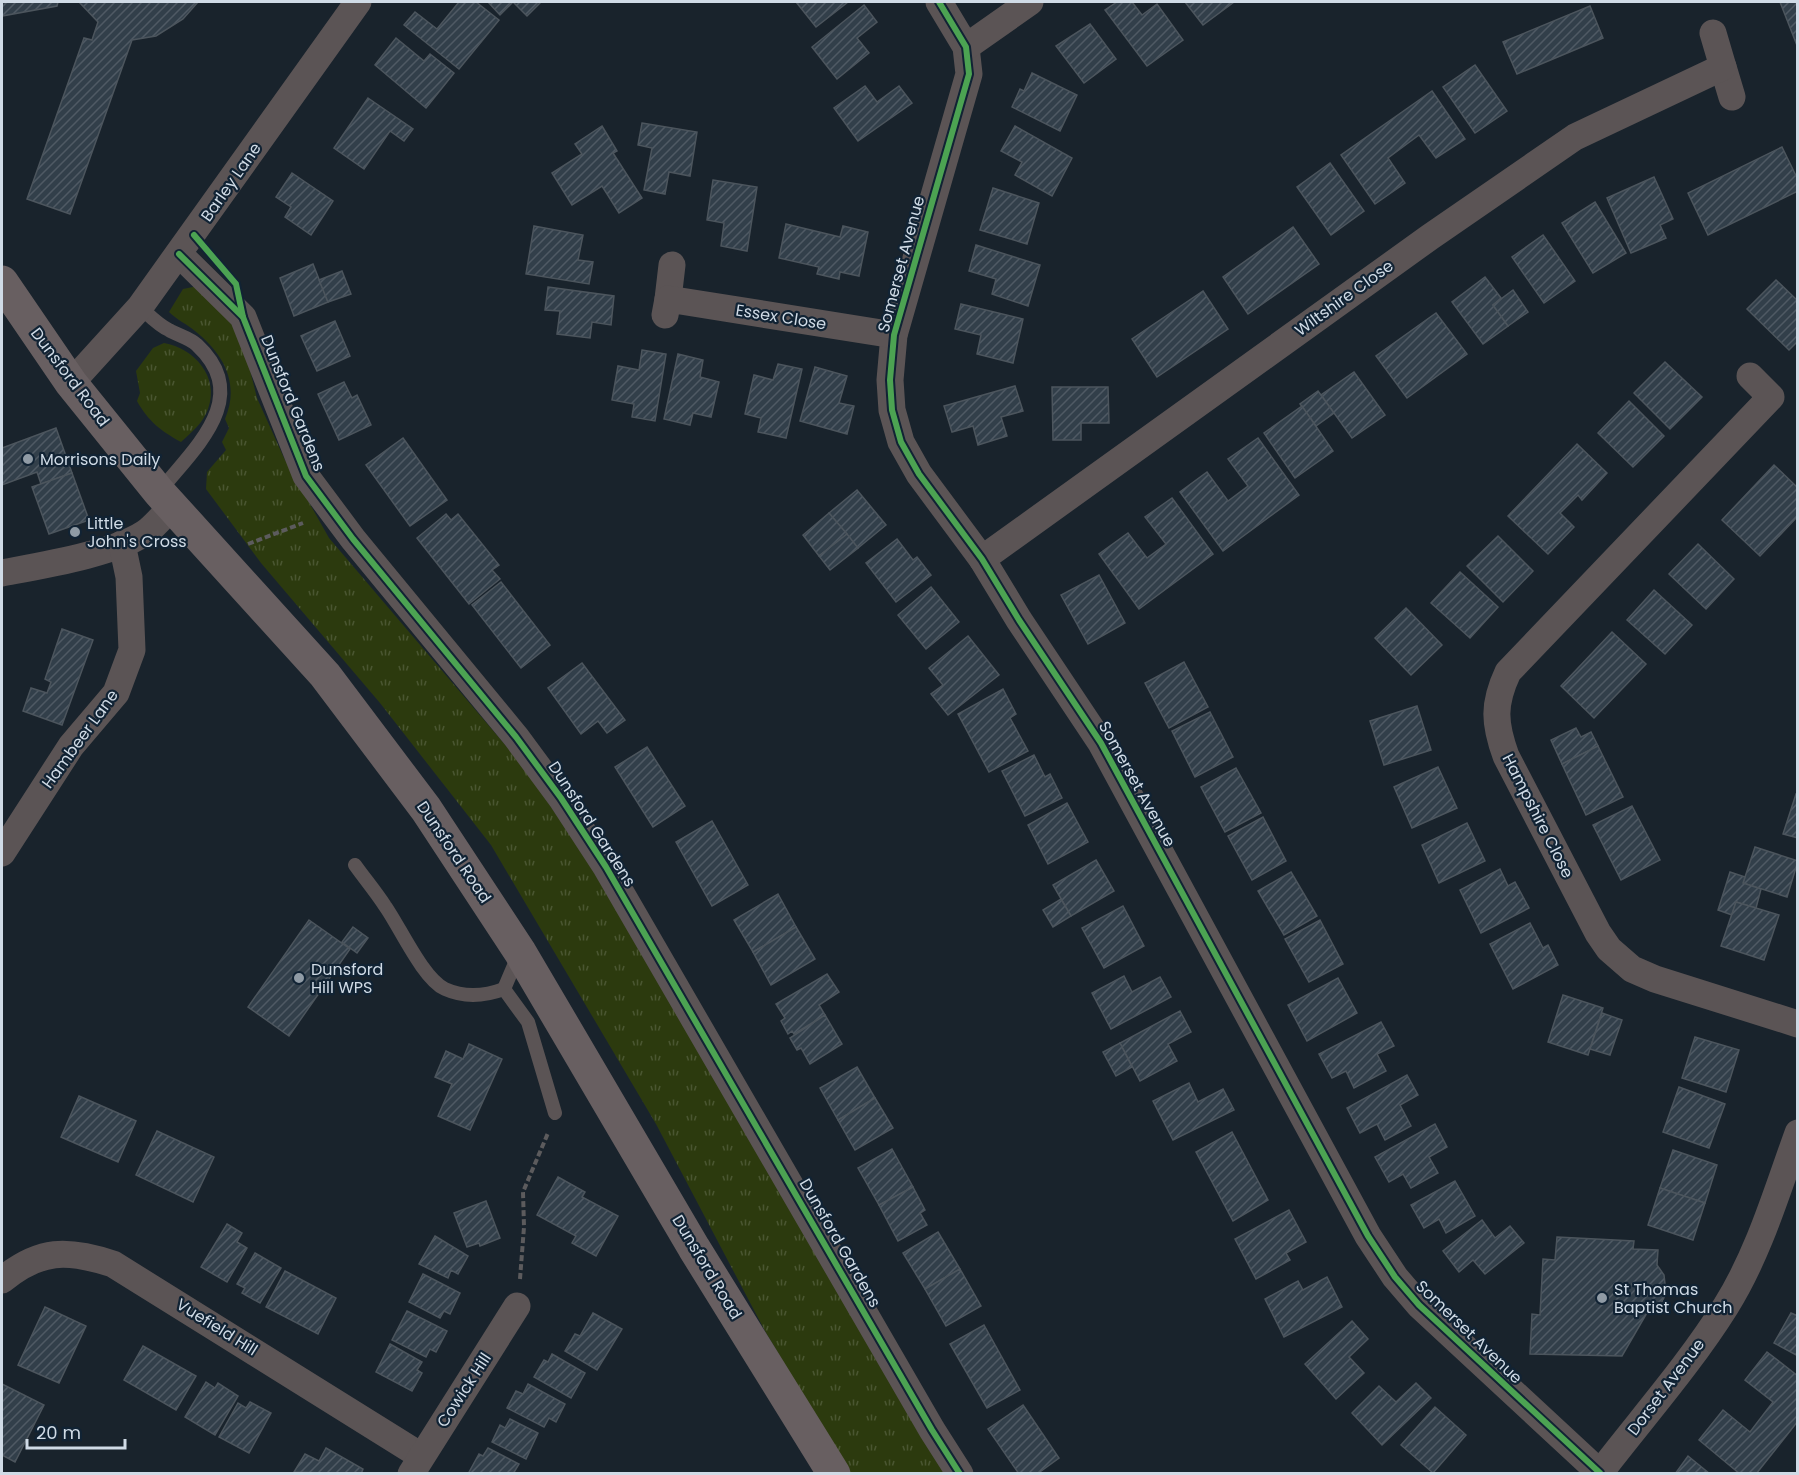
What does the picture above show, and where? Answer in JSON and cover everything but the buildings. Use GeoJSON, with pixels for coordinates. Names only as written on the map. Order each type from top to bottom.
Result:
{"type":"FeatureCollection","features":[{"type":"Feature","properties":{"kind":"main road","name":"Dunsford Road"},"geometry":{"type":"LineString","coordinates":[[2,282],[71,382],[165,499],[325,675],[426,809],[520,952],[694,1248],[834,1473]]}},
{"type":"Feature","properties":{"kind":"street","name":"Barley Lane"},"geometry":{"type":"LineString","coordinates":[[71,382],[140,307],[358,2]]}},
{"type":"Feature","properties":{"kind":"street","name":"Somerset Avenue"},"geometry":{"type":"LineString","coordinates":[[939,2],[966,47],[969,57],[968,86],[894,335],[890,380],[892,410],[901,442],[918,474],[982,559],[1019,620],[1101,743],[1368,1236],[1395,1277],[1433,1319],[1600,1473]]}},
{"type":"Feature","properties":{"kind":"street"},"geometry":{"type":"LineString","coordinates":[[966,47],[1030,2]]}},
{"type":"Feature","properties":{"kind":"street"},"geometry":{"type":"LineString","coordinates":[[1713,33],[1732,97]]}},
{"type":"Feature","properties":{"kind":"street","name":"Wiltshire Close"},"geometry":{"type":"LineString","coordinates":[[982,559],[1392,263],[1575,137],[1723,67]]}},
{"type":"Feature","properties":{"kind":"street","name":"Dunsford Gardens"},"geometry":{"type":"LineString","coordinates":[[179,254],[243,317],[306,476],[330,509],[509,728],[561,798],[612,878],[932,1430],[960,1473]]}},
{"type":"Feature","properties":{"kind":"street","name":"Essex Close"},"geometry":{"type":"LineString","coordinates":[[672,265],[667,307],[894,335]]}},
{"type":"Feature","properties":{"kind":"street","name":"Hampshire Close"},"geometry":{"type":"LineString","coordinates":[[1750,376],[1780,405],[1509,672],[1498,694],[1496,714],[1498,735],[1506,756],[1598,933],[1609,949],[1632,969],[1655,979],[1797,1024]]}},
{"type":"Feature","properties":{"kind":"street"},"geometry":{"type":"LineString","coordinates":[[2,573],[40,566],[122,544],[148,531],[165,499]]}},
{"type":"Feature","properties":{"kind":"street","name":"Hambeer Lane"},"geometry":{"type":"LineString","coordinates":[[2,853],[70,746],[116,693],[132,650],[129,577],[122,544]]}},
{"type":"Feature","properties":{"kind":"street","name":"Dorset Avenue"},"geometry":{"type":"LineString","coordinates":[[1600,1473],[1726,1306],[1745,1272],[1769,1215],[1797,1132]]}},
{"type":"Feature","properties":{"kind":"street","name":"Vuefield Hill"},"geometry":{"type":"LineString","coordinates":[[2,1280],[32,1260],[50,1253],[76,1255],[113,1264],[416,1465]]}},
{"type":"Feature","properties":{"kind":"street","name":"Cowick Hill"},"geometry":{"type":"LineString","coordinates":[[416,1465],[517,1306]]}},
{"type":"Feature","properties":{"kind":"lane"},"geometry":{"type":"LineString","coordinates":[[140,307],[166,329],[196,343],[215,366],[222,390],[216,418],[165,499]]}},
{"type":"Feature","properties":{"kind":"lane"},"geometry":{"type":"LineString","coordinates":[[355,865],[385,906],[428,975],[443,989],[466,995],[488,995],[504,989],[520,952]]}},
{"type":"Feature","properties":{"kind":"lane"},"geometry":{"type":"LineString","coordinates":[[504,989],[528,1022],[555,1113]]}},
{"type":"Feature","properties":{"kind":"path"},"geometry":{"type":"LineString","coordinates":[[223,563],[248,544],[315,519],[330,509]]}},
{"type":"Feature","properties":{"kind":"path"},"geometry":{"type":"LineString","coordinates":[[517,1306],[524,1227],[523,1192],[555,1113]]}},
{"type":"Feature","properties":{"kind":"green space"},"geometry":{"type":"Polygon","coordinates":[[[198,286],[241,335],[257,398],[284,458],[329,538],[525,768],[588,862],[946,1473],[850,1474],[765,1331],[656,1124],[491,845],[380,703],[261,563],[206,489],[207,472],[226,450],[222,442],[229,428],[225,419],[231,394],[230,382],[214,350],[195,331],[169,312],[183,289],[198,286]]]}},
{"type":"Feature","properties":{"kind":"green space"},"geometry":{"type":"Polygon","coordinates":[[[164,343],[185,351],[194,358],[202,366],[210,386],[211,397],[206,414],[197,427],[181,442],[156,425],[137,401],[140,393],[136,371],[153,348],[164,343]]]}},
{"type":"Feature","properties":{"kind":"cycle path"},"geometry":{"type":"LineString","coordinates":[[939,2],[966,47],[969,74],[894,335],[890,380],[892,410],[901,442],[919,474],[982,559],[1019,620],[1101,743],[1368,1236],[1395,1277],[1419,1305],[1600,1473]]}},
{"type":"Feature","properties":{"kind":"cycle path"},"geometry":{"type":"LineString","coordinates":[[194,235],[236,284],[243,317]]}},
{"type":"Feature","properties":{"kind":"cycle path"},"geometry":{"type":"LineString","coordinates":[[179,254],[243,317],[306,476],[353,539],[516,737],[561,798],[606,867],[932,1430],[960,1474]]}},
{"type":"Feature","properties":{"kind":"place","name":"Morrisons Daily"},"geometry":{"type":"Point","coordinates":[28,459]}},
{"type":"Feature","properties":{"kind":"place","name":"Little John's Cross"},"geometry":{"type":"Point","coordinates":[75,532]}},
{"type":"Feature","properties":{"kind":"place","name":"Dunsford Hill WPS"},"geometry":{"type":"Point","coordinates":[299,978]}},
{"type":"Feature","properties":{"kind":"place","name":"St Thomas Baptist Church"},"geometry":{"type":"Point","coordinates":[1602,1298]}}]}
